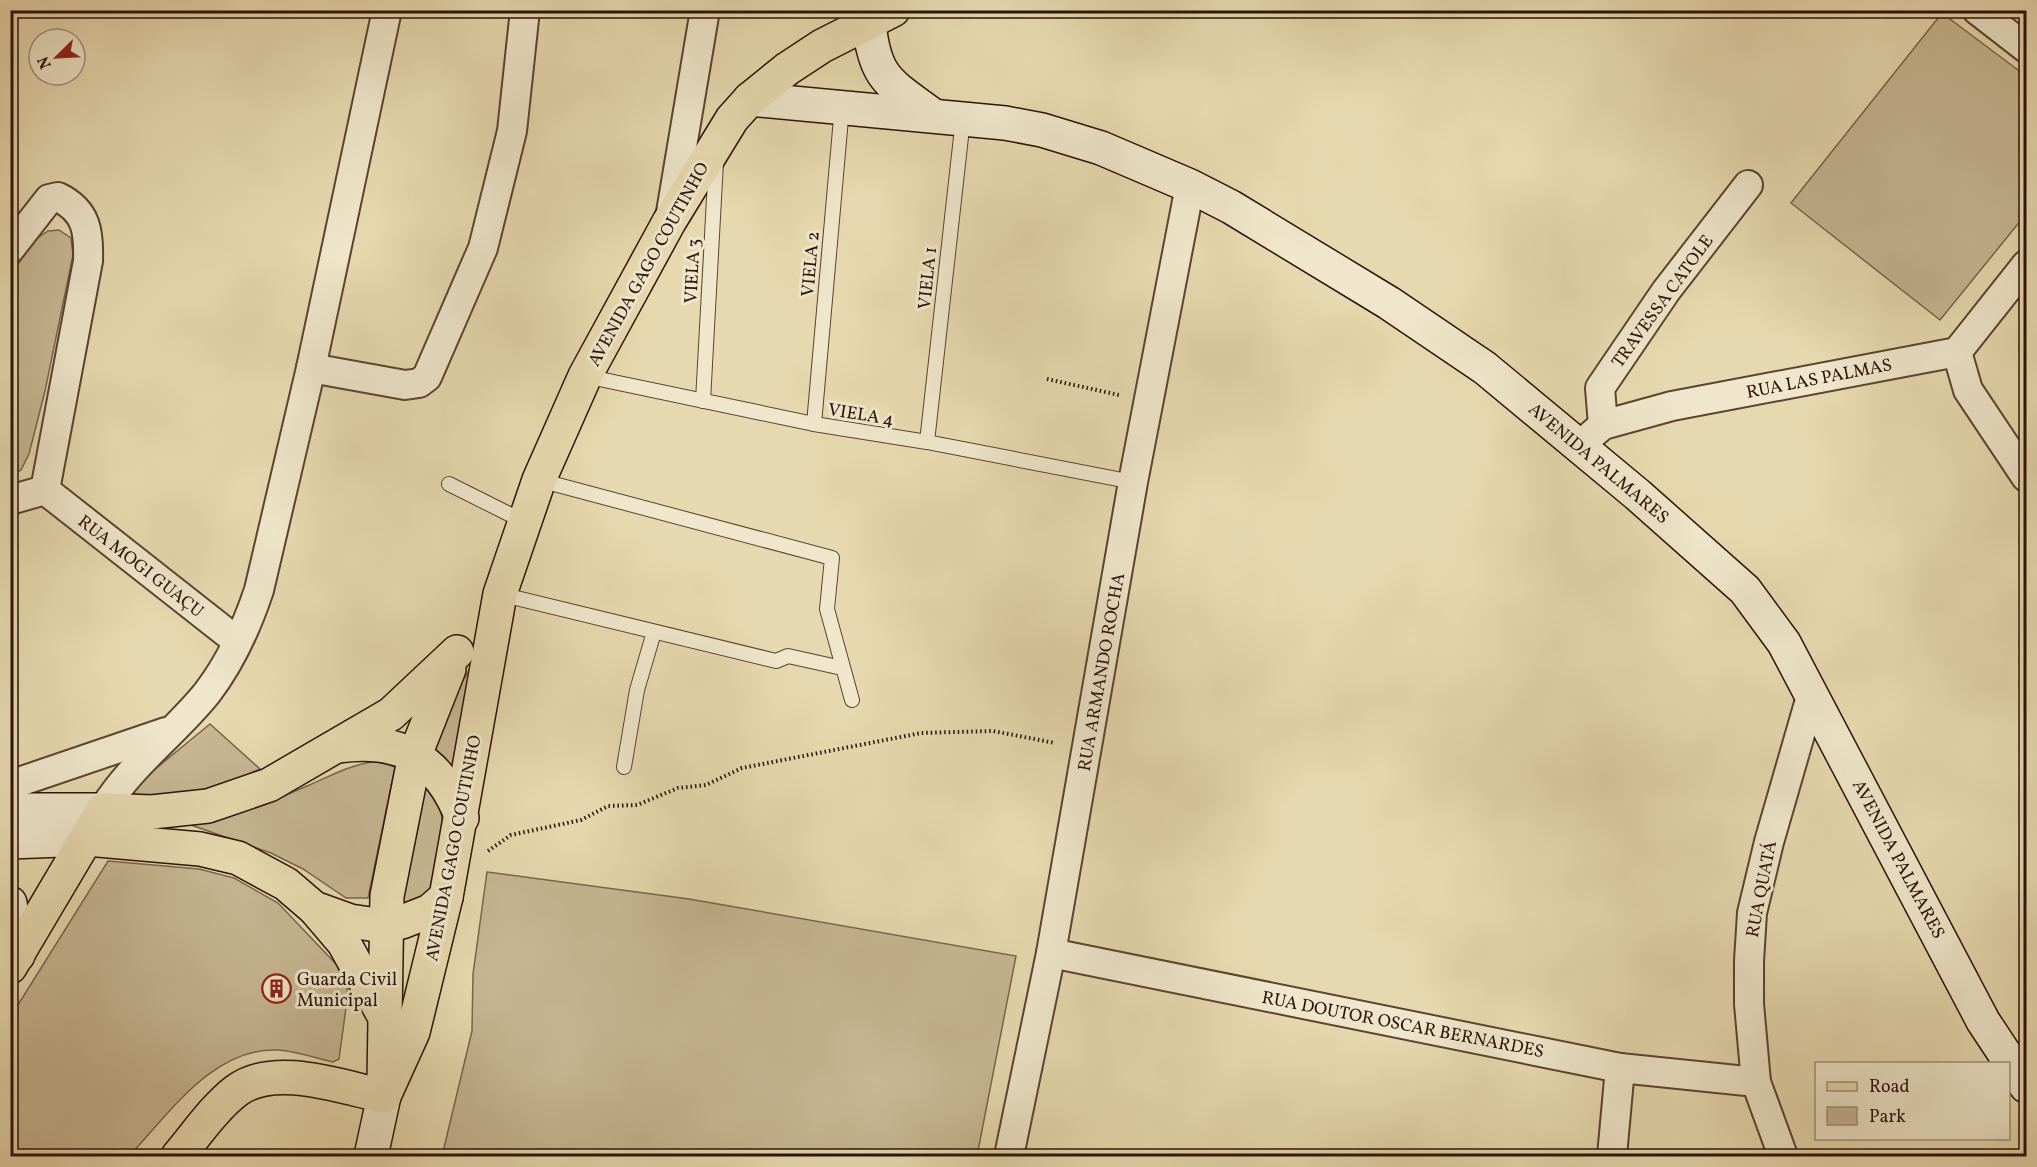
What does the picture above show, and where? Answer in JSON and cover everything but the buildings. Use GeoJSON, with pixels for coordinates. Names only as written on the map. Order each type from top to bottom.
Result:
{"type":"FeatureCollection","features":[{"type":"Feature","properties":{"kind":"main road","name":"AVENIDA GAGO COUTINHO"},"geometry":{"type":"LineString","coordinates":[[384,1096],[413,1032],[446,897],[462,818],[500,594],[539,480],[585,376],[669,222],[732,119],[750,99],[787,69],[822,46],[881,16]]}},
{"type":"Feature","properties":{"kind":"main road","name":"AVENIDA GAGO COUTINHO"},"geometry":{"type":"LineString","coordinates":[[384,1096],[386,1020],[384,924],[398,833],[415,755],[427,719],[457,652],[500,594]]}},
{"type":"Feature","properties":{"kind":"main road"},"geometry":{"type":"LineString","coordinates":[[14,961],[103,810],[152,812],[208,806],[269,785],[391,714],[457,652]]}},
{"type":"Feature","properties":{"kind":"main road"},"geometry":{"type":"LineString","coordinates":[[339,746],[370,744],[415,755],[431,766],[446,783],[462,818]]}},
{"type":"Feature","properties":{"kind":"main road"},"geometry":{"type":"LineString","coordinates":[[87,839],[200,849],[238,858],[286,884],[314,908],[344,943],[386,1020]]}},
{"type":"Feature","properties":{"kind":"main road"},"geometry":{"type":"LineString","coordinates":[[314,908],[350,921],[384,924],[417,917],[430,911],[446,897]]}},
{"type":"Feature","properties":{"kind":"main road"},"geometry":{"type":"LineString","coordinates":[[178,1156],[234,1092],[266,1077],[290,1077],[384,1096]]}},
{"type":"Feature","properties":{"kind":"street"},"geometry":{"type":"LineString","coordinates":[[10,810],[103,810],[126,776],[206,694],[221,674],[249,619],[259,590],[311,368],[387,10]]}},
{"type":"Feature","properties":{"kind":"street"},"geometry":{"type":"LineString","coordinates":[[311,368],[405,385],[419,383],[427,377],[483,248],[512,131],[525,10]]}},
{"type":"Feature","properties":{"kind":"street"},"geometry":{"type":"LineString","coordinates":[[669,222],[705,10]]}},
{"type":"Feature","properties":{"kind":"street"},"geometry":{"type":"LineString","coordinates":[[1977,10],[2026,48]]}},
{"type":"Feature","properties":{"kind":"street","name":"AVENIDA PALMARES"},"geometry":{"type":"LineString","coordinates":[[881,16],[875,60],[882,74],[893,87],[948,116]]}},
{"type":"Feature","properties":{"kind":"street","name":"AVENIDA PALMARES"},"geometry":{"type":"LineString","coordinates":[[750,99],[948,116],[1042,130],[1101,148],[1190,186],[1231,207],[1389,303],[1485,368],[1592,435],[1745,590],[1784,644],[1812,693],[1983,1021],[2026,1086]]}},
{"type":"Feature","properties":{"kind":"street","name":"RUA ARMANDO ROCHA"},"geometry":{"type":"LineString","coordinates":[[1009,1156],[1051,953],[1089,750],[1133,482],[1190,186]]}},
{"type":"Feature","properties":{"kind":"street","name":"TRAVESSA CATOLE"},"geometry":{"type":"LineString","coordinates":[[1592,435],[1600,388],[1665,291],[1748,186]]}},
{"type":"Feature","properties":{"kind":"street"},"geometry":{"type":"LineString","coordinates":[[10,249],[49,200],[58,197],[78,210],[89,234],[87,261],[45,490],[10,500]]}},
{"type":"Feature","properties":{"kind":"street"},"geometry":{"type":"LineString","coordinates":[[2026,265],[1957,352],[1968,390],[2026,477]]}},
{"type":"Feature","properties":{"kind":"street","name":"RUA LAS PALMAS"},"geometry":{"type":"LineString","coordinates":[[1592,435],[1672,406],[1957,352]]}},
{"type":"Feature","properties":{"kind":"street","name":"RUA MOGI GUAÇU"},"geometry":{"type":"LineString","coordinates":[[45,490],[237,641]]}},
{"type":"Feature","properties":{"kind":"street","name":"RUA QUATÁ"},"geometry":{"type":"LineString","coordinates":[[1783,1156],[1756,1082],[1749,1004],[1752,913],[1769,842],[1812,693]]}},
{"type":"Feature","properties":{"kind":"street"},"geometry":{"type":"LineString","coordinates":[[10,785],[171,730]]}},
{"type":"Feature","properties":{"kind":"street"},"geometry":{"type":"LineString","coordinates":[[10,842],[87,839]]}},
{"type":"Feature","properties":{"kind":"street"},"geometry":{"type":"LineString","coordinates":[[10,903],[14,961]]}},
{"type":"Feature","properties":{"kind":"street","name":"RUA DOUTOR OSCAR BERNARDES"},"geometry":{"type":"LineString","coordinates":[[1051,953],[1620,1068],[1756,1082]]}},
{"type":"Feature","properties":{"kind":"street"},"geometry":{"type":"LineString","coordinates":[[1612,1156],[1620,1068]]}},
{"type":"Feature","properties":{"kind":"street"},"geometry":{"type":"LineString","coordinates":[[371,1156],[384,1096]]}},
{"type":"Feature","properties":{"kind":"lane","name":"VIELA 2"},"geometry":{"type":"LineString","coordinates":[[814,424],[842,106]]}},
{"type":"Feature","properties":{"kind":"lane","name":"VIELA 1"},"geometry":{"type":"LineString","coordinates":[[927,442],[948,116]]}},
{"type":"Feature","properties":{"kind":"lane","name":"VIELA 3"},"geometry":{"type":"LineString","coordinates":[[703,401],[717,142]]}},
{"type":"Feature","properties":{"kind":"lane","name":"VIELA 4"},"geometry":{"type":"LineString","coordinates":[[585,376],[814,424],[927,442],[1133,482]]}},
{"type":"Feature","properties":{"kind":"lane"},"geometry":{"type":"LineString","coordinates":[[539,480],[832,558],[827,609],[852,700]]}},
{"type":"Feature","properties":{"kind":"lane"},"geometry":{"type":"LineString","coordinates":[[448,484],[524,521]]}},
{"type":"Feature","properties":{"kind":"lane"},"geometry":{"type":"LineString","coordinates":[[500,594],[776,660],[788,656],[842,668]]}},
{"type":"Feature","properties":{"kind":"lane"},"geometry":{"type":"LineString","coordinates":[[624,767],[637,690],[654,632]]}},
{"type":"Feature","properties":{"kind":"path"},"geometry":{"type":"LineString","coordinates":[[1047,380],[1149,401]]}},
{"type":"Feature","properties":{"kind":"path"},"geometry":{"type":"LineString","coordinates":[[482,856],[511,835],[581,820],[608,806],[637,806],[678,788],[705,785],[742,768],[921,732],[993,731],[1089,750]]}},
{"type":"Feature","properties":{"kind":"green space"},"geometry":{"type":"Polygon","coordinates":[[[1942,13],[2026,76],[2026,214],[1940,320],[1791,203],[1942,13]]]}},
{"type":"Feature","properties":{"kind":"green space"},"geometry":{"type":"Polygon","coordinates":[[[59,230],[71,238],[73,255],[45,391],[29,454],[21,470],[11,476],[11,274],[36,239],[48,231],[59,230]]]}},
{"type":"Feature","properties":{"kind":"green space"},"geometry":{"type":"Polygon","coordinates":[[[488,644],[460,771],[430,751],[455,695],[488,644]]]}},
{"type":"Feature","properties":{"kind":"green space"},"geometry":{"type":"Polygon","coordinates":[[[210,724],[260,769],[216,788],[138,798],[134,794],[137,784],[210,724]]]}},
{"type":"Feature","properties":{"kind":"green space"},"geometry":{"type":"Polygon","coordinates":[[[376,761],[395,767],[368,898],[346,898],[303,869],[271,853],[191,825],[193,822],[223,817],[252,808],[348,768],[376,761]]]}},
{"type":"Feature","properties":{"kind":"green space"},"geometry":{"type":"Polygon","coordinates":[[[423,779],[440,807],[443,825],[434,881],[429,893],[404,909],[399,901],[423,779]]]}},
{"type":"Feature","properties":{"kind":"green space"},"geometry":{"type":"Polygon","coordinates":[[[108,861],[199,869],[234,878],[278,903],[336,964],[345,980],[348,993],[339,1059],[333,1062],[278,1050],[255,1052],[233,1059],[194,1086],[129,1156],[11,1156],[11,1016],[108,861]]]}},
{"type":"Feature","properties":{"kind":"green space"},"geometry":{"type":"Polygon","coordinates":[[[487,872],[689,899],[1016,956],[977,1156],[442,1156],[472,1031],[473,974],[487,872]]]}},
{"type":"Feature","properties":{"kind":"place","name":"Guarda Civil Municipal"},"geometry":{"type":"Point","coordinates":[276,989]}}]}
